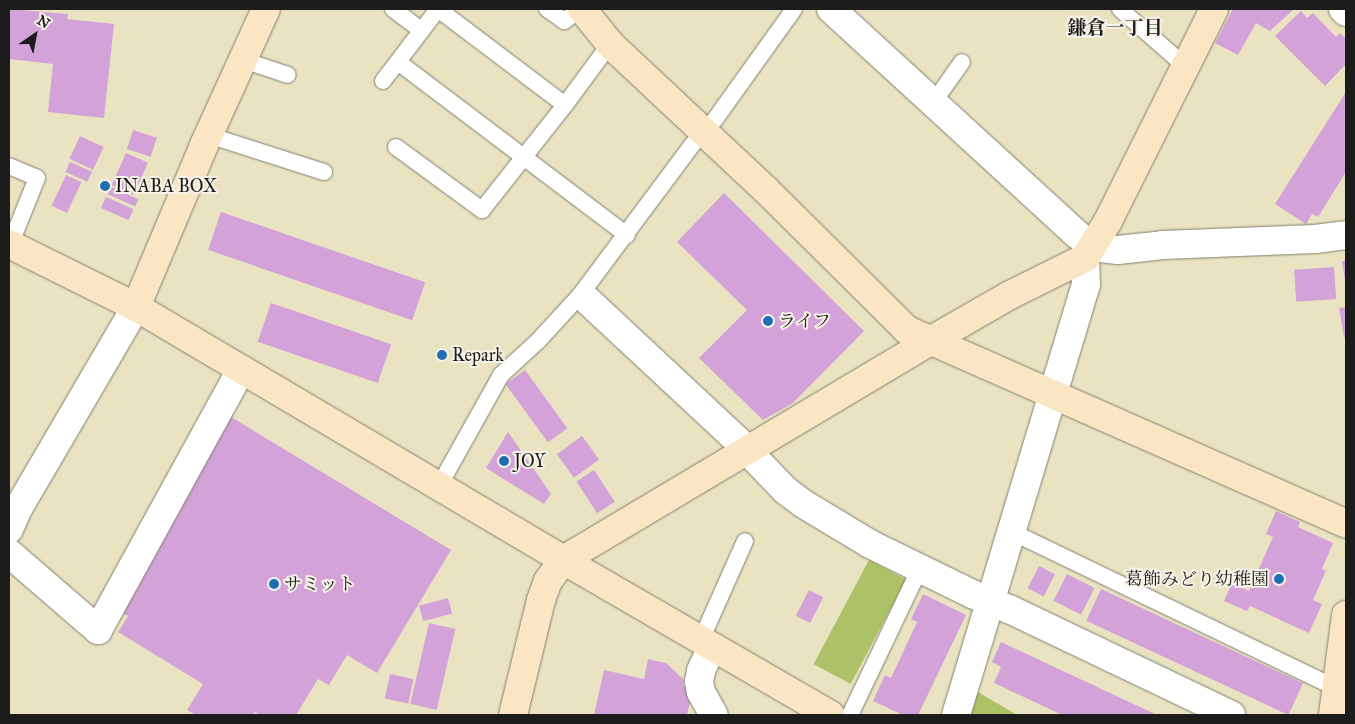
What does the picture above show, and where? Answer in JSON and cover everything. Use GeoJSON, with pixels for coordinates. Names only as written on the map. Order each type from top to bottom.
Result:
{"type":"FeatureCollection","features":[{"type":"Feature","properties":{"kind":"street"},"geometry":{"type":"LineString","coordinates":[[12,511],[136,307],[208,135],[266,9]]}},
{"type":"Feature","properties":{"kind":"street"},"geometry":{"type":"LineString","coordinates":[[582,9],[610,44],[704,132],[907,330],[1346,524]]}},
{"type":"Feature","properties":{"kind":"street"},"geometry":{"type":"LineString","coordinates":[[831,9],[1074,232],[1089,252]]}},
{"type":"Feature","properties":{"kind":"street"},"geometry":{"type":"LineString","coordinates":[[956,715],[1086,285],[1089,252],[1214,9]]}},
{"type":"Feature","properties":{"kind":"street"},"geometry":{"type":"LineString","coordinates":[[1343,9],[1346,12]]}},
{"type":"Feature","properties":{"kind":"street"},"geometry":{"type":"LineString","coordinates":[[513,715],[541,600],[548,581],[563,560],[930,341],[1089,252],[1162,245],[1346,236]]}},
{"type":"Feature","properties":{"kind":"street"},"geometry":{"type":"LineString","coordinates":[[10,244],[136,307],[563,560],[830,715]]}},
{"type":"Feature","properties":{"kind":"street"},"geometry":{"type":"LineString","coordinates":[[584,297],[747,450],[785,490],[802,503],[870,544],[1231,715]]}},
{"type":"Feature","properties":{"kind":"street"},"geometry":{"type":"LineString","coordinates":[[9,553],[98,630],[241,370]]}},
{"type":"Feature","properties":{"kind":"street"},"geometry":{"type":"LineString","coordinates":[[1333,715],[1346,615]]}},
{"type":"Feature","properties":{"kind":"street"},"geometry":{"type":"LineString","coordinates":[[706,643],[699,681],[702,692],[714,715]]}},
{"type":"Feature","properties":{"kind":"lane"},"geometry":{"type":"LineString","coordinates":[[393,9],[421,30]]}},
{"type":"Feature","properties":{"kind":"lane"},"geometry":{"type":"LineString","coordinates":[[383,80],[438,9],[565,106]]}},
{"type":"Feature","properties":{"kind":"lane"},"geometry":{"type":"LineString","coordinates":[[547,9],[564,21],[582,9]]}},
{"type":"Feature","properties":{"kind":"lane"},"geometry":{"type":"LineString","coordinates":[[440,486],[501,375],[584,297],[692,145],[704,132],[794,9]]}},
{"type":"Feature","properties":{"kind":"lane"},"geometry":{"type":"LineString","coordinates":[[1120,9],[1185,66]]}},
{"type":"Feature","properties":{"kind":"lane"},"geometry":{"type":"LineString","coordinates":[[396,147],[482,210],[565,106],[610,44]]}},
{"type":"Feature","properties":{"kind":"lane"},"geometry":{"type":"LineString","coordinates":[[243,60],[288,75]]}},
{"type":"Feature","properties":{"kind":"lane"},"geometry":{"type":"LineString","coordinates":[[398,62],[627,235]]}},
{"type":"Feature","properties":{"kind":"lane"},"geometry":{"type":"LineString","coordinates":[[933,103],[962,62]]}},
{"type":"Feature","properties":{"kind":"lane"},"geometry":{"type":"LineString","coordinates":[[208,135],[324,172]]}},
{"type":"Feature","properties":{"kind":"lane"},"geometry":{"type":"LineString","coordinates":[[9,166],[37,178],[10,244]]}},
{"type":"Feature","properties":{"kind":"lane"},"geometry":{"type":"LineString","coordinates":[[1012,532],[1336,688]]}},
{"type":"Feature","properties":{"kind":"lane"},"geometry":{"type":"LineString","coordinates":[[706,643],[746,541]]}},
{"type":"Feature","properties":{"kind":"lane"},"geometry":{"type":"LineString","coordinates":[[850,715],[920,568]]}},
{"type":"Feature","properties":{"kind":"green space"},"geometry":{"type":"Polygon","coordinates":[[[869,560],[906,580],[851,684],[814,664],[869,560]]]}},
{"type":"Feature","properties":{"kind":"green space"},"geometry":{"type":"Polygon","coordinates":[[[978,692],[1017,715],[970,715],[978,692]]]}},
{"type":"Feature","properties":{"kind":"building"},"geometry":{"type":"Polygon","coordinates":[[[9,9],[68,14],[67,19],[114,24],[104,118],[48,112],[53,64],[9,59],[9,9]]]}},
{"type":"Feature","properties":{"kind":"building"},"geometry":{"type":"Polygon","coordinates":[[[1233,9],[1294,9],[1270,31],[1256,23],[1238,55],[1215,43],[1233,9]]]}},
{"type":"Feature","properties":{"kind":"building"},"geometry":{"type":"Polygon","coordinates":[[[1301,11],[1307,18],[1313,13],[1336,37],[1340,33],[1346,39],[1346,64],[1325,86],[1275,36],[1301,11]]]}},
{"type":"Feature","properties":{"kind":"building"},"geometry":{"type":"Polygon","coordinates":[[[1346,92],[1346,172],[1318,217],[1312,214],[1306,224],[1275,204],[1346,92]]]}},
{"type":"Feature","properties":{"kind":"building"},"geometry":{"type":"Polygon","coordinates":[[[133,130],[157,138],[151,157],[127,149],[133,130]]]}},
{"type":"Feature","properties":{"kind":"building"},"geometry":{"type":"Polygon","coordinates":[[[80,136],[104,147],[93,170],[69,159],[80,136]]]}},
{"type":"Feature","properties":{"kind":"building"},"geometry":{"type":"Polygon","coordinates":[[[126,153],[148,163],[134,195],[112,185],[126,153]]]}},
{"type":"Feature","properties":{"kind":"building"},"geometry":{"type":"Polygon","coordinates":[[[70,162],[92,172],[87,182],[66,172],[70,162]]]}},
{"type":"Feature","properties":{"kind":"building"},"geometry":{"type":"Polygon","coordinates":[[[66,175],[81,182],[67,213],[52,206],[66,175]]]}},
{"type":"Feature","properties":{"kind":"building"},"geometry":{"type":"Polygon","coordinates":[[[111,187],[138,199],[135,207],[108,194],[111,187]]]}},
{"type":"Feature","properties":{"kind":"building"},"geometry":{"type":"Polygon","coordinates":[[[724,193],[864,331],[793,403],[763,420],[699,358],[747,310],[677,242],[724,193]]]}},
{"type":"Feature","properties":{"kind":"building"},"geometry":{"type":"Polygon","coordinates":[[[106,197],[133,209],[129,220],[101,208],[106,197]]]}},
{"type":"Feature","properties":{"kind":"building"},"geometry":{"type":"Polygon","coordinates":[[[221,212],[425,282],[412,320],[208,250],[221,212]]]}},
{"type":"Feature","properties":{"kind":"building"},"geometry":{"type":"Polygon","coordinates":[[[1342,261],[1346,261],[1346,281],[1345,281],[1342,261]]]}},
{"type":"Feature","properties":{"kind":"building"},"geometry":{"type":"Polygon","coordinates":[[[1334,267],[1336,299],[1296,302],[1294,270],[1334,267]]]}},
{"type":"Feature","properties":{"kind":"building"},"geometry":{"type":"Polygon","coordinates":[[[271,303],[391,344],[378,383],[258,342],[271,303]]]}},
{"type":"Feature","properties":{"kind":"building"},"geometry":{"type":"Polygon","coordinates":[[[1346,307],[1346,337],[1344,337],[1339,308],[1346,307]]]}},
{"type":"Feature","properties":{"kind":"building"},"geometry":{"type":"Polygon","coordinates":[[[525,370],[567,428],[548,442],[506,384],[525,370]]]}},
{"type":"Feature","properties":{"kind":"building"},"geometry":{"type":"Polygon","coordinates":[[[231,417],[451,550],[377,673],[347,655],[329,685],[318,679],[296,715],[261,715],[255,712],[253,715],[196,715],[187,710],[203,684],[118,632],[128,616],[115,609],[231,417]]]}},
{"type":"Feature","properties":{"kind":"building"},"geometry":{"type":"Polygon","coordinates":[[[508,432],[551,494],[544,504],[486,468],[508,432]]]}},
{"type":"Feature","properties":{"kind":"building"},"geometry":{"type":"Polygon","coordinates":[[[582,436],[599,459],[574,478],[557,454],[582,436]]]}},
{"type":"Feature","properties":{"kind":"building"},"geometry":{"type":"Polygon","coordinates":[[[594,470],[615,502],[597,513],[576,481],[594,470]]]}},
{"type":"Feature","properties":{"kind":"building"},"geometry":{"type":"Polygon","coordinates":[[[1276,511],[1300,522],[1298,527],[1333,543],[1322,569],[1326,571],[1313,600],[1322,604],[1309,633],[1250,606],[1247,611],[1224,601],[1232,583],[1249,591],[1273,537],[1266,534],[1276,511]]]}},
{"type":"Feature","properties":{"kind":"building"},"geometry":{"type":"Polygon","coordinates":[[[1039,566],[1055,574],[1044,596],[1028,588],[1039,566]]]}},
{"type":"Feature","properties":{"kind":"building"},"geometry":{"type":"Polygon","coordinates":[[[1067,574],[1095,588],[1081,615],[1053,601],[1067,574]]]}},
{"type":"Feature","properties":{"kind":"building"},"geometry":{"type":"Polygon","coordinates":[[[1101,589],[1303,683],[1288,715],[1086,621],[1101,589]]]}},
{"type":"Feature","properties":{"kind":"building"},"geometry":{"type":"Polygon","coordinates":[[[809,590],[823,597],[810,623],[796,616],[809,590]]]}},
{"type":"Feature","properties":{"kind":"building"},"geometry":{"type":"Polygon","coordinates":[[[923,594],[966,615],[918,715],[903,715],[873,701],[885,675],[891,678],[917,622],[911,619],[923,594]]]}},
{"type":"Feature","properties":{"kind":"building"},"geometry":{"type":"Polygon","coordinates":[[[448,598],[452,613],[423,621],[419,606],[448,598]]]}},
{"type":"Feature","properties":{"kind":"building"},"geometry":{"type":"Polygon","coordinates":[[[429,623],[455,629],[437,710],[410,704],[429,623]]]}},
{"type":"Feature","properties":{"kind":"building"},"geometry":{"type":"Polygon","coordinates":[[[1001,642],[1157,715],[1062,715],[994,683],[1001,667],[992,662],[1001,642]]]}},
{"type":"Feature","properties":{"kind":"building"},"geometry":{"type":"Polygon","coordinates":[[[648,659],[666,663],[684,680],[683,686],[693,689],[687,715],[594,715],[604,670],[644,679],[648,659]]]}},
{"type":"Feature","properties":{"kind":"building"},"geometry":{"type":"Polygon","coordinates":[[[390,674],[413,679],[408,703],[385,698],[390,674]]]}},
{"type":"Feature","properties":{"kind":"place","name":"INABA BOX"},"geometry":{"type":"Point","coordinates":[105,186]}},
{"type":"Feature","properties":{"kind":"place","name":"ライフ"},"geometry":{"type":"Point","coordinates":[768,321]}},
{"type":"Feature","properties":{"kind":"place","name":"Repark"},"geometry":{"type":"Point","coordinates":[442,355]}},
{"type":"Feature","properties":{"kind":"place","name":"JOY"},"geometry":{"type":"Point","coordinates":[504,461]}},
{"type":"Feature","properties":{"kind":"place","name":"葛飾みどり幼稚園"},"geometry":{"type":"Point","coordinates":[1279,579]}},
{"type":"Feature","properties":{"kind":"place","name":"サミット"},"geometry":{"type":"Point","coordinates":[274,584]}},
{"type":"Feature","properties":{"kind":"district","name":"鎌倉一丁目"},"geometry":{"type":"Point","coordinates":[1115,28]}}]}
